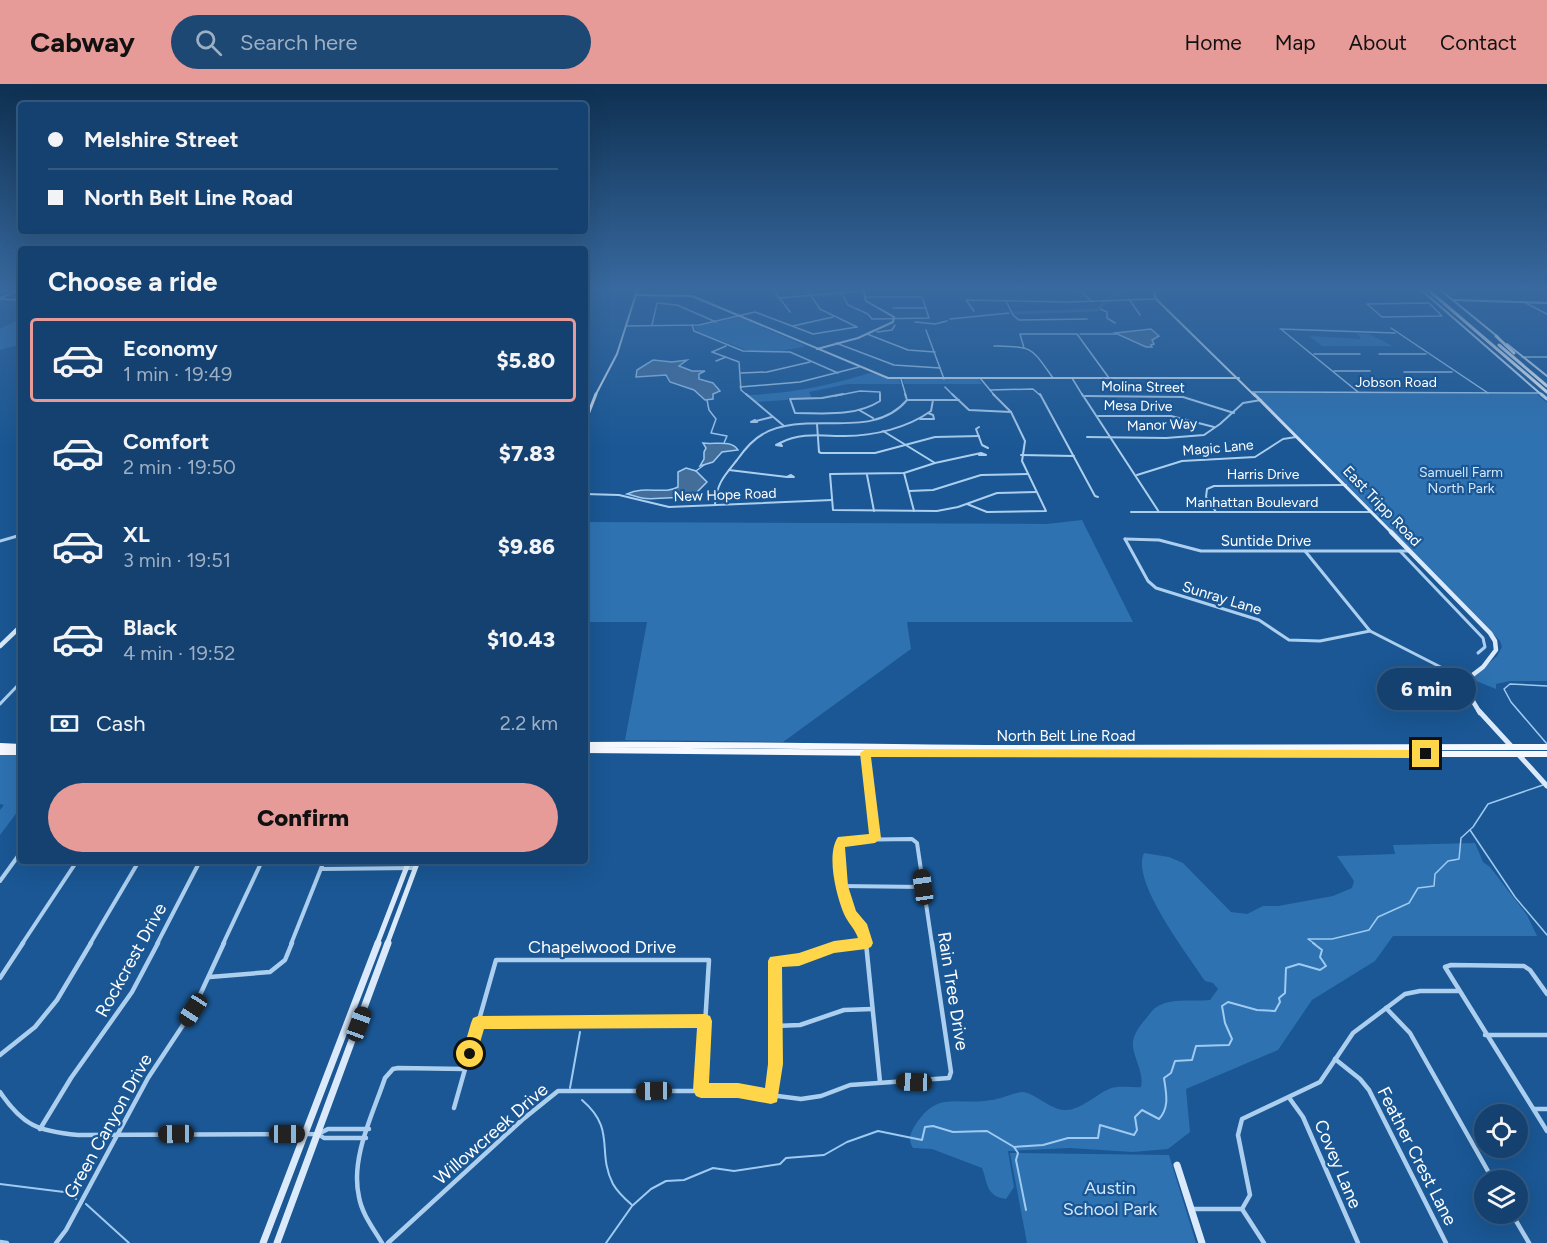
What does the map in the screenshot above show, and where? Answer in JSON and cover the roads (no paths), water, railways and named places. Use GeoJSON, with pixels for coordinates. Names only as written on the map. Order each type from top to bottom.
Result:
{"type":"FeatureCollection","features":[{"type":"Feature","properties":{"kind":"highway"},"geometry":{"type":"LineString","coordinates":[[1489,342],[1547,392]]}},
{"type":"Feature","properties":{"kind":"highway"},"geometry":{"type":"LineString","coordinates":[[1496,342],[1547,385]]}},
{"type":"Feature","properties":{"kind":"highway"},"geometry":{"type":"LineString","coordinates":[[1502,342],[1547,385]]}},
{"type":"Feature","properties":{"kind":"main road","name":"North Belt Line Road"},"geometry":{"type":"LineString","coordinates":[[588,745],[1069,754],[1178,751]]}},
{"type":"Feature","properties":{"kind":"main road"},"geometry":{"type":"LineString","coordinates":[[0,746],[18,747]]}},
{"type":"Feature","properties":{"kind":"main road","name":"North Belt Line Road"},"geometry":{"type":"LineString","coordinates":[[588,750],[623,747]]}},
{"type":"Feature","properties":{"kind":"main road","name":"North Belt Line Road"},"geometry":{"type":"LineString","coordinates":[[1361,751],[1547,747]]}},
{"type":"Feature","properties":{"kind":"main road","name":"North Belt Line Road"},"geometry":{"type":"LineString","coordinates":[[979,751],[1064,748],[1545,754]]}},
{"type":"Feature","properties":{"kind":"main road"},"geometry":{"type":"LineString","coordinates":[[1064,748],[1069,754]]}},
{"type":"Feature","properties":{"kind":"main road"},"geometry":{"type":"LineString","coordinates":[[0,752],[18,752]]}},
{"type":"Feature","properties":{"kind":"street"},"geometry":{"type":"LineString","coordinates":[[588,414],[621,342]]}},
{"type":"Feature","properties":{"kind":"street"},"geometry":{"type":"LineString","coordinates":[[718,342],[757,353],[790,352],[838,373]]}},
{"type":"Feature","properties":{"kind":"street"},"geometry":{"type":"LineString","coordinates":[[800,342],[884,377],[902,379],[1239,378]]}},
{"type":"Feature","properties":{"kind":"street"},"geometry":{"type":"LineString","coordinates":[[816,349],[838,342]]}},
{"type":"Feature","properties":{"kind":"street"},"geometry":{"type":"LineString","coordinates":[[816,349],[839,342]]}},
{"type":"Feature","properties":{"kind":"street"},"geometry":{"type":"LineString","coordinates":[[888,342],[908,350],[934,351]]}},
{"type":"Feature","properties":{"kind":"street"},"geometry":{"type":"LineString","coordinates":[[931,342],[944,379]]}},
{"type":"Feature","properties":{"kind":"street"},"geometry":{"type":"LineString","coordinates":[[1022,342],[1024,348]]}},
{"type":"Feature","properties":{"kind":"street"},"geometry":{"type":"LineString","coordinates":[[1083,342],[1109,378]]}},
{"type":"Feature","properties":{"kind":"street","name":"East Tripp Road"},"geometry":{"type":"LineString","coordinates":[[1201,342],[1346,485],[1496,641],[1497,646],[1493,655],[1466,680]]}},
{"type":"Feature","properties":{"kind":"street"},"geometry":{"type":"LineString","coordinates":[[1297,342],[1362,392]]}},
{"type":"Feature","properties":{"kind":"street"},"geometry":{"type":"LineString","coordinates":[[1410,342],[1488,393]]}},
{"type":"Feature","properties":{"kind":"street"},"geometry":{"type":"LineString","coordinates":[[1481,342],[1547,399]]}},
{"type":"Feature","properties":{"kind":"street"},"geometry":{"type":"LineString","coordinates":[[1504,342],[1547,376]]}},
{"type":"Feature","properties":{"kind":"street"},"geometry":{"type":"LineString","coordinates":[[836,343],[894,365],[940,368]]}},
{"type":"Feature","properties":{"kind":"street"},"geometry":{"type":"LineString","coordinates":[[727,346],[712,352],[739,362],[740,387],[784,426]]}},
{"type":"Feature","properties":{"kind":"street"},"geometry":{"type":"LineString","coordinates":[[994,346],[1024,348],[1037,353],[1053,378]]}},
{"type":"Feature","properties":{"kind":"street"},"geometry":{"type":"LineString","coordinates":[[1312,354],[1355,354]]}},
{"type":"Feature","properties":{"kind":"street"},"geometry":{"type":"LineString","coordinates":[[1385,354],[1428,354]]}},
{"type":"Feature","properties":{"kind":"street"},"geometry":{"type":"LineString","coordinates":[[716,361],[726,356]]}},
{"type":"Feature","properties":{"kind":"street"},"geometry":{"type":"LineString","coordinates":[[1522,357],[1547,357]]}},
{"type":"Feature","properties":{"kind":"street"},"geometry":{"type":"LineString","coordinates":[[741,373],[773,371],[811,362]]}},
{"type":"Feature","properties":{"kind":"street"},"geometry":{"type":"LineString","coordinates":[[740,387],[772,386],[859,367]]}},
{"type":"Feature","properties":{"kind":"street"},"geometry":{"type":"LineString","coordinates":[[1334,371],[1364,371]]}},
{"type":"Feature","properties":{"kind":"street"},"geometry":{"type":"LineString","coordinates":[[1410,372],[1454,372]]}},
{"type":"Feature","properties":{"kind":"street"},"geometry":{"type":"LineString","coordinates":[[967,504],[976,510],[987,512],[1045,512],[1021,455],[1025,441],[1011,412],[980,378]]}},
{"type":"Feature","properties":{"kind":"street"},"geometry":{"type":"LineString","coordinates":[[1072,378],[1159,512]]}},
{"type":"Feature","properties":{"kind":"street"},"geometry":{"type":"LineString","coordinates":[[715,504],[717,487],[757,437],[766,431],[784,426],[855,423],[897,411],[907,400],[902,379]]}},
{"type":"Feature","properties":{"kind":"street"},"geometry":{"type":"LineString","coordinates":[[1350,384],[1358,392]]}},
{"type":"Feature","properties":{"kind":"street"},"geometry":{"type":"LineString","coordinates":[[945,387],[969,410],[1011,412]]}},
{"type":"Feature","properties":{"kind":"street"},"geometry":{"type":"LineString","coordinates":[[990,390],[1038,391],[1067,440],[1095,496],[1098,497]]}},
{"type":"Feature","properties":{"kind":"street"},"geometry":{"type":"LineString","coordinates":[[859,410],[877,404],[881,399],[880,392],[790,399],[795,413],[838,413],[859,410],[874,419]]}},
{"type":"Feature","properties":{"kind":"street","name":"Jobson Road"},"geometry":{"type":"LineString","coordinates":[[1252,392],[1540,393]]}},
{"type":"Feature","properties":{"kind":"street","name":"Molina Street"},"geometry":{"type":"LineString","coordinates":[[1084,396],[1183,397],[1234,413]]}},
{"type":"Feature","properties":{"kind":"street"},"geometry":{"type":"LineString","coordinates":[[907,400],[960,400]]}},
{"type":"Feature","properties":{"kind":"street"},"geometry":{"type":"LineString","coordinates":[[920,419],[934,406],[933,400]]}},
{"type":"Feature","properties":{"kind":"street","name":"Manor Way"},"geometry":{"type":"LineString","coordinates":[[1088,437],[1197,436],[1214,428],[1243,403],[1261,400]]}},
{"type":"Feature","properties":{"kind":"street"},"geometry":{"type":"LineString","coordinates":[[780,443],[794,437],[859,435],[920,419],[934,419],[933,415],[928,413]]}},
{"type":"Feature","properties":{"kind":"street"},"geometry":{"type":"LineString","coordinates":[[756,421],[773,416]]}},
{"type":"Feature","properties":{"kind":"street","name":"Mesa Drive"},"geometry":{"type":"LineString","coordinates":[[1097,416],[1171,416],[1214,428]]}},
{"type":"Feature","properties":{"kind":"street"},"geometry":{"type":"LineString","coordinates":[[816,424],[820,453],[875,453],[935,437],[979,436]]}},
{"type":"Feature","properties":{"kind":"street"},"geometry":{"type":"LineString","coordinates":[[979,428],[976,429],[982,445],[988,448]]}},
{"type":"Feature","properties":{"kind":"street"},"geometry":{"type":"LineString","coordinates":[[882,430],[935,463]]}},
{"type":"Feature","properties":{"kind":"street","name":"Magic Lane"},"geometry":{"type":"LineString","coordinates":[[1137,475],[1148,475],[1157,468],[1184,460],[1256,457],[1282,438],[1298,437]]}},
{"type":"Feature","properties":{"kind":"street"},"geometry":{"type":"LineString","coordinates":[[979,455],[935,463],[904,473],[831,474],[832,500],[836,511],[914,511],[947,509],[997,493],[1036,492]]}},
{"type":"Feature","properties":{"kind":"street"},"geometry":{"type":"LineString","coordinates":[[1021,455],[1074,456]]}},
{"type":"Feature","properties":{"kind":"street"},"geometry":{"type":"LineString","coordinates":[[729,470],[787,477]]}},
{"type":"Feature","properties":{"kind":"street"},"geometry":{"type":"LineString","coordinates":[[904,473],[914,511]]}},
{"type":"Feature","properties":{"kind":"street"},"geometry":{"type":"LineString","coordinates":[[867,474],[874,511]]}},
{"type":"Feature","properties":{"kind":"street"},"geometry":{"type":"LineString","coordinates":[[909,491],[933,490],[981,475],[1028,474]]}},
{"type":"Feature","properties":{"kind":"street","name":"Harris Drive"},"geometry":{"type":"LineString","coordinates":[[1216,512],[1206,497],[1207,489],[1214,486],[1346,485]]}},
{"type":"Feature","properties":{"kind":"street","name":"New Hope Road"},"geometry":{"type":"LineString","coordinates":[[588,494],[630,496],[669,507],[832,500]]}},
{"type":"Feature","properties":{"kind":"street","name":"Manhattan Boulevard"},"geometry":{"type":"LineString","coordinates":[[1131,513],[1372,512]]}},
{"type":"Feature","properties":{"kind":"street"},"geometry":{"type":"LineString","coordinates":[[0,541],[18,536]]}},
{"type":"Feature","properties":{"kind":"street","name":"Suntide Drive"},"geometry":{"type":"LineString","coordinates":[[1125,539],[1159,540],[1201,552],[1410,551]]}},
{"type":"Feature","properties":{"kind":"street","name":"Sunray Lane"},"geometry":{"type":"LineString","coordinates":[[1125,539],[1148,581],[1156,588],[1263,621],[1281,631],[1289,640],[1320,641],[1370,631]]}},
{"type":"Feature","properties":{"kind":"street"},"geometry":{"type":"LineString","coordinates":[[1305,551],[1370,631],[1466,680],[1466,690],[1473,703],[1547,786]]}},
{"type":"Feature","properties":{"kind":"street"},"geometry":{"type":"LineString","coordinates":[[1400,551],[1483,638],[1485,647],[1478,653]]}},
{"type":"Feature","properties":{"kind":"street"},"geometry":{"type":"LineString","coordinates":[[0,646],[18,630]]}},
{"type":"Feature","properties":{"kind":"street"},"geometry":{"type":"LineString","coordinates":[[0,704],[18,685]]}},
{"type":"Feature","properties":{"kind":"street"},"geometry":{"type":"LineString","coordinates":[[10,752],[18,747]]}},
{"type":"Feature","properties":{"kind":"street"},"geometry":{"type":"LineString","coordinates":[[865,750],[875,838],[840,841],[841,886],[850,913],[862,928],[866,943],[880,1082]]}},
{"type":"Feature","properties":{"kind":"street","name":"Rain Tree Drive"},"geometry":{"type":"LineString","coordinates":[[875,838],[915,840],[951,1075]]}},
{"type":"Feature","properties":{"kind":"street"},"geometry":{"type":"LineString","coordinates":[[0,881],[18,856]]}},
{"type":"Feature","properties":{"kind":"street"},"geometry":{"type":"LineString","coordinates":[[0,978],[75,864]]}},
{"type":"Feature","properties":{"kind":"street"},"geometry":{"type":"LineString","coordinates":[[0,1055],[35,1027],[57,1000],[137,864]]}},
{"type":"Feature","properties":{"kind":"street","name":"Rockcrest Drive"},"geometry":{"type":"LineString","coordinates":[[40,1129],[71,1078],[132,992],[198,864]]}},
{"type":"Feature","properties":{"kind":"street","name":"Green Canyon Drive"},"geometry":{"type":"LineString","coordinates":[[56,1243],[66,1230],[148,1078],[193,1010],[261,864]]}},
{"type":"Feature","properties":{"kind":"street"},"geometry":{"type":"LineString","coordinates":[[210,977],[270,972],[277,969],[285,960],[323,864]]}},
{"type":"Feature","properties":{"kind":"street"},"geometry":{"type":"LineString","coordinates":[[263,1243],[408,864]]}},
{"type":"Feature","properties":{"kind":"street"},"geometry":{"type":"LineString","coordinates":[[321,869],[406,868],[417,865]]}},
{"type":"Feature","properties":{"kind":"street"},"geometry":{"type":"LineString","coordinates":[[278,1243],[417,865]]}},
{"type":"Feature","properties":{"kind":"street"},"geometry":{"type":"LineString","coordinates":[[841,886],[923,887]]}},
{"type":"Feature","properties":{"kind":"street"},"geometry":{"type":"LineString","coordinates":[[390,912],[399,912]]}},
{"type":"Feature","properties":{"kind":"street"},"geometry":{"type":"LineString","coordinates":[[771,1096],[775,1064],[775,961],[799,959],[834,947],[866,943]]}},
{"type":"Feature","properties":{"kind":"street","name":"Chapelwood Drive"},"geometry":{"type":"LineString","coordinates":[[478,1023],[496,960],[709,960],[705,1021]]}},
{"type":"Feature","properties":{"kind":"street"},"geometry":{"type":"LineString","coordinates":[[1547,994],[1528,968],[1520,965],[1451,965],[1445,967],[1485,1035],[1547,1131]]}},
{"type":"Feature","properties":{"kind":"street"},"geometry":{"type":"LineString","coordinates":[[1242,1209],[1250,1195],[1238,1135],[1238,1126],[1242,1119],[1248,1114],[1289,1098],[1320,1082],[1353,1033],[1405,994],[1420,991],[1458,991]]}},
{"type":"Feature","properties":{"kind":"street"},"geometry":{"type":"LineString","coordinates":[[1386,1008],[1410,1033],[1487,1170]]}},
{"type":"Feature","properties":{"kind":"street"},"geometry":{"type":"LineString","coordinates":[[775,1026],[800,1025],[844,1010],[872,1009]]}},
{"type":"Feature","properties":{"kind":"street"},"geometry":{"type":"LineString","coordinates":[[454,1108],[478,1023],[705,1021],[701,1090]]}},
{"type":"Feature","properties":{"kind":"street"},"geometry":{"type":"LineString","coordinates":[[345,1029],[357,1028]]}},
{"type":"Feature","properties":{"kind":"street"},"geometry":{"type":"LineString","coordinates":[[1485,1035],[1547,1035]]}},
{"type":"Feature","properties":{"kind":"street","name":"Feather Crest Lane"},"geometry":{"type":"LineString","coordinates":[[1335,1059],[1360,1078],[1369,1090],[1446,1243]]}},
{"type":"Feature","properties":{"kind":"street"},"geometry":{"type":"LineString","coordinates":[[382,1243],[365,1217],[356,1186],[366,1138],[385,1078],[393,1069],[465,1069]]}},
{"type":"Feature","properties":{"kind":"street","name":"Willowcreek Drive"},"geometry":{"type":"LineString","coordinates":[[388,1243],[522,1120],[558,1091],[738,1091],[771,1096],[811,1098],[850,1084],[914,1082],[945,1079],[951,1075]]}},
{"type":"Feature","properties":{"kind":"street"},"geometry":{"type":"LineString","coordinates":[[0,1092],[14,1113],[26,1123],[40,1129],[78,1135],[318,1134],[328,1129],[369,1129]]}},
{"type":"Feature","properties":{"kind":"street","name":"Covey Lane"},"geometry":{"type":"LineString","coordinates":[[1289,1098],[1303,1117],[1358,1243]]}},
{"type":"Feature","properties":{"kind":"street"},"geometry":{"type":"LineString","coordinates":[[1533,1109],[1547,1109]]}},
{"type":"Feature","properties":{"kind":"street"},"geometry":{"type":"LineString","coordinates":[[318,1134],[324,1138],[366,1138]]}},
{"type":"Feature","properties":{"kind":"street"},"geometry":{"type":"LineString","coordinates":[[1177,1166],[1202,1243]]}},
{"type":"Feature","properties":{"kind":"street"},"geometry":{"type":"LineString","coordinates":[[1191,1209],[1242,1209]]}},
{"type":"Feature","properties":{"kind":"street"},"geometry":{"type":"LineString","coordinates":[[1242,1209],[1264,1243]]}},
{"type":"Feature","properties":{"kind":"street"},"geometry":{"type":"LineString","coordinates":[[1518,1224],[1528,1243]]}},
{"type":"Feature","properties":{"kind":"street"},"geometry":{"type":"LineString","coordinates":[[0,1242],[7,1243]]}},
{"type":"Feature","properties":{"kind":"waterway"},"geometry":{"type":"LineString","coordinates":[[707,400],[709,410],[716,419],[711,433],[727,436],[724,443]]}},
{"type":"Feature","properties":{"kind":"waterway"},"geometry":{"type":"LineString","coordinates":[[696,471],[704,465]]}},
{"type":"Feature","properties":{"kind":"waterway"},"geometry":{"type":"LineString","coordinates":[[1547,686],[1510,684],[1504,689],[1511,702],[1547,744]]}},
{"type":"Feature","properties":{"kind":"waterway"},"geometry":{"type":"LineString","coordinates":[[1315,944],[1308,939],[1332,939],[1369,930],[1378,917],[1409,903],[1418,888],[1434,886],[1435,874],[1448,861],[1459,859],[1461,838],[1473,827],[1488,804],[1543,785]]}},
{"type":"Feature","properties":{"kind":"waterway"},"geometry":{"type":"LineString","coordinates":[[1470,830],[1515,897],[1547,935]]}},
{"type":"Feature","properties":{"kind":"waterway"},"geometry":{"type":"LineString","coordinates":[[1014,1147],[1043,1145],[1068,1138],[1098,1138],[1100,1125],[1134,1135],[1137,1130],[1135,1117],[1142,1110],[1159,1119],[1165,1110],[1164,1078],[1171,1073],[1175,1061],[1192,1060],[1196,1046],[1229,1045],[1232,1039],[1225,1023],[1222,1006],[1228,1002],[1257,1010],[1275,1011],[1280,1002],[1279,998],[1285,993],[1286,968],[1299,964],[1320,970],[1326,966],[1320,957],[1322,950],[1313,943]]}},
{"type":"Feature","properties":{"kind":"waterway"},"geometry":{"type":"LineString","coordinates":[[570,1088],[580,1032]]}},
{"type":"Feature","properties":{"kind":"waterway"},"geometry":{"type":"LineString","coordinates":[[582,1100],[593,1111],[603,1131],[608,1172],[613,1184],[632,1205]]}},
{"type":"Feature","properties":{"kind":"waterway"},"geometry":{"type":"LineString","coordinates":[[606,1243],[632,1206],[651,1189],[666,1181],[684,1180],[713,1168],[734,1171],[780,1164],[786,1158],[824,1155],[847,1142],[878,1131],[922,1140],[925,1127],[933,1126],[953,1132],[987,1131],[1014,1147]]}},
{"type":"Feature","properties":{"kind":"waterway"},"geometry":{"type":"LineString","coordinates":[[1014,1147],[1018,1153],[1016,1160],[1026,1210]]}},
{"type":"Feature","properties":{"kind":"waterway"},"geometry":{"type":"LineString","coordinates":[[0,1184],[64,1192],[76,1199]]}},
{"type":"Feature","properties":{"kind":"waterway"},"geometry":{"type":"LineString","coordinates":[[86,1204],[129,1243]]}},
{"type":"Feature","properties":{"kind":"park label","name":"Samuell Farm North Park"},"geometry":{"type":"Point","coordinates":[1461,480]}},
{"type":"Feature","properties":{"kind":"park label","name":"Austin School Park"},"geometry":{"type":"Point","coordinates":[1110,1198]}}]}
